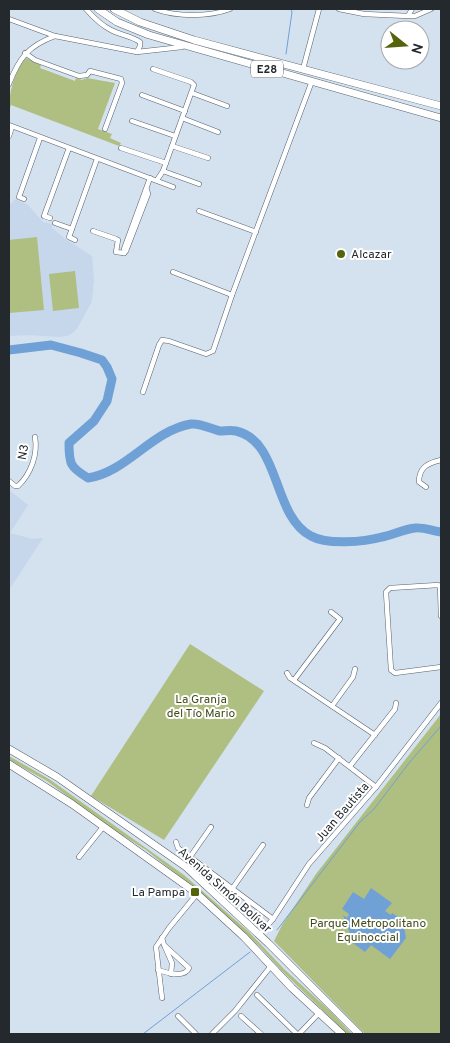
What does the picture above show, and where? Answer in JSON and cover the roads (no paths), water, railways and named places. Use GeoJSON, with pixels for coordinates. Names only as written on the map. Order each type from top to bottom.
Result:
{"type":"FeatureCollection","features":[{"type":"Feature","properties":{"kind":"main road","name":"E28"},"geometry":{"type":"LineString","coordinates":[[98,9],[117,22],[132,29],[441,118]]}},
{"type":"Feature","properties":{"kind":"main road","name":"E28"},"geometry":{"type":"LineString","coordinates":[[114,9],[140,22],[167,31],[441,106]]}},
{"type":"Feature","properties":{"kind":"main road"},"geometry":{"type":"LineString","coordinates":[[271,70],[270,64],[274,61]]}},
{"type":"Feature","properties":{"kind":"main road","name":"Avenida Simón Bolívar"},"geometry":{"type":"LineString","coordinates":[[9,749],[57,777],[186,867],[260,935],[359,1034]]}},
{"type":"Feature","properties":{"kind":"main road","name":"Avenida Simón Bolívar"},"geometry":{"type":"LineString","coordinates":[[9,764],[65,800],[197,894],[244,937],[271,966],[342,1034]]}},
{"type":"Feature","properties":{"kind":"street"},"geometry":{"type":"LineString","coordinates":[[86,9],[110,30],[140,42],[137,52]]}},
{"type":"Feature","properties":{"kind":"street"},"geometry":{"type":"LineString","coordinates":[[155,9],[170,13],[209,14],[230,9]]}},
{"type":"Feature","properties":{"kind":"street"},"geometry":{"type":"LineString","coordinates":[[303,69],[319,9]]}},
{"type":"Feature","properties":{"kind":"street"},"geometry":{"type":"LineString","coordinates":[[339,9],[364,14],[408,16],[414,16],[431,9]]}},
{"type":"Feature","properties":{"kind":"street"},"geometry":{"type":"LineString","coordinates":[[380,9],[385,14]]}},
{"type":"Feature","properties":{"kind":"street"},"geometry":{"type":"LineString","coordinates":[[408,16],[412,9]]}},
{"type":"Feature","properties":{"kind":"street"},"geometry":{"type":"LineString","coordinates":[[9,19],[55,36],[137,52],[186,46]]}},
{"type":"Feature","properties":{"kind":"street"},"geometry":{"type":"LineString","coordinates":[[9,84],[20,60],[25,54],[37,44],[55,36]]}},
{"type":"Feature","properties":{"kind":"street"},"geometry":{"type":"LineString","coordinates":[[25,54],[35,60],[80,76],[87,75],[90,71],[121,79],[122,83],[105,129]]}},
{"type":"Feature","properties":{"kind":"street"},"geometry":{"type":"LineString","coordinates":[[153,69],[194,83],[163,171],[157,180]]}},
{"type":"Feature","properties":{"kind":"street"},"geometry":{"type":"LineString","coordinates":[[143,392],[162,340],[206,354],[212,353],[312,82]]}},
{"type":"Feature","properties":{"kind":"street"},"geometry":{"type":"LineString","coordinates":[[192,93],[228,106]]}},
{"type":"Feature","properties":{"kind":"street"},"geometry":{"type":"LineString","coordinates":[[142,95],[185,111]]}},
{"type":"Feature","properties":{"kind":"street"},"geometry":{"type":"LineString","coordinates":[[182,118],[218,132]]}},
{"type":"Feature","properties":{"kind":"street"},"geometry":{"type":"LineString","coordinates":[[132,121],[176,136]]}},
{"type":"Feature","properties":{"kind":"street"},"geometry":{"type":"LineString","coordinates":[[9,136],[10,126],[173,187]]}},
{"type":"Feature","properties":{"kind":"street"},"geometry":{"type":"LineString","coordinates":[[24,199],[19,197],[40,138]]}},
{"type":"Feature","properties":{"kind":"street"},"geometry":{"type":"LineString","coordinates":[[172,146],[208,158]]}},
{"type":"Feature","properties":{"kind":"street"},"geometry":{"type":"LineString","coordinates":[[50,218],[44,216],[69,148]]}},
{"type":"Feature","properties":{"kind":"street"},"geometry":{"type":"LineString","coordinates":[[121,148],[166,163]]}},
{"type":"Feature","properties":{"kind":"street"},"geometry":{"type":"LineString","coordinates":[[75,240],[69,237],[97,159]]}},
{"type":"Feature","properties":{"kind":"street"},"geometry":{"type":"LineString","coordinates":[[163,171],[199,184]]}},
{"type":"Feature","properties":{"kind":"street"},"geometry":{"type":"LineString","coordinates":[[93,231],[118,240],[116,252],[124,253],[150,178]]}},
{"type":"Feature","properties":{"kind":"street"},"geometry":{"type":"LineString","coordinates":[[199,211],[256,232]]}},
{"type":"Feature","properties":{"kind":"street"},"geometry":{"type":"LineString","coordinates":[[55,223],[72,230]]}},
{"type":"Feature","properties":{"kind":"street"},"geometry":{"type":"LineString","coordinates":[[172,272],[232,295]]}},
{"type":"Feature","properties":{"kind":"street","name":"N3"},"geometry":{"type":"LineString","coordinates":[[9,481],[18,486],[26,477],[34,458],[35,437]]}},
{"type":"Feature","properties":{"kind":"street"},"geometry":{"type":"LineString","coordinates":[[426,487],[419,482],[421,470],[428,464],[441,460]]}},
{"type":"Feature","properties":{"kind":"street"},"geometry":{"type":"LineString","coordinates":[[441,616],[440,586],[438,585],[390,588],[386,592],[391,670],[394,673],[441,667]]}},
{"type":"Feature","properties":{"kind":"street"},"geometry":{"type":"LineString","coordinates":[[294,680],[340,619],[332,612]]}},
{"type":"Feature","properties":{"kind":"street"},"geometry":{"type":"LineString","coordinates":[[332,706],[353,677],[355,669]]}},
{"type":"Feature","properties":{"kind":"street"},"geometry":{"type":"LineString","coordinates":[[287,673],[294,680],[376,735]]}},
{"type":"Feature","properties":{"kind":"street"},"geometry":{"type":"LineString","coordinates":[[350,766],[395,709],[396,703]]}},
{"type":"Feature","properties":{"kind":"street","name":"Juan Bautista"},"geometry":{"type":"LineString","coordinates":[[260,935],[273,920],[309,864],[376,787],[441,703]]}},
{"type":"Feature","properties":{"kind":"street"},"geometry":{"type":"LineString","coordinates":[[314,743],[339,758],[376,787]]}},
{"type":"Feature","properties":{"kind":"street"},"geometry":{"type":"LineString","coordinates":[[307,805],[309,798],[339,758]]}},
{"type":"Feature","properties":{"kind":"street"},"geometry":{"type":"LineString","coordinates":[[79,857],[103,827]]}},
{"type":"Feature","properties":{"kind":"street"},"geometry":{"type":"LineString","coordinates":[[190,856],[211,827]]}},
{"type":"Feature","properties":{"kind":"street"},"geometry":{"type":"LineString","coordinates":[[176,842],[178,848],[273,920]]}},
{"type":"Feature","properties":{"kind":"street"},"geometry":{"type":"LineString","coordinates":[[232,888],[263,845]]}},
{"type":"Feature","properties":{"kind":"street"},"geometry":{"type":"LineString","coordinates":[[162,998],[156,947],[197,894]]}},
{"type":"Feature","properties":{"kind":"street"},"geometry":{"type":"LineString","coordinates":[[162,938],[172,963],[171,974]]}},
{"type":"Feature","properties":{"kind":"street"},"geometry":{"type":"LineString","coordinates":[[158,970],[171,974],[187,973],[189,968],[164,945]]}},
{"type":"Feature","properties":{"kind":"street"},"geometry":{"type":"LineString","coordinates":[[212,1034],[235,1010],[271,966]]}},
{"type":"Feature","properties":{"kind":"street"},"geometry":{"type":"LineString","coordinates":[[257,995],[298,1034],[320,1012]]}},
{"type":"Feature","properties":{"kind":"street"},"geometry":{"type":"LineString","coordinates":[[178,1016],[196,1034]]}},
{"type":"Feature","properties":{"kind":"street"},"geometry":{"type":"LineString","coordinates":[[241,1016],[261,1034]]}},
{"type":"Feature","properties":{"kind":"water"},"geometry":{"type":"Polygon","coordinates":[[[371,888],[392,903],[385,911],[403,920],[406,938],[390,959],[371,945],[365,952],[353,943],[358,941],[356,935],[351,936],[343,915],[347,918],[349,914],[342,909],[353,892],[364,899],[371,888]]]}},
{"type":"Feature","properties":{"kind":"waterway"},"geometry":{"type":"LineString","coordinates":[[286,54],[291,9]]}},
{"type":"Feature","properties":{"kind":"waterway"},"geometry":{"type":"LineString","coordinates":[[9,350],[51,345],[102,360],[107,367],[112,379],[107,401],[94,421],[69,443],[69,456],[74,468],[88,478],[115,468],[177,428],[198,424],[220,431],[236,431],[251,438],[261,449],[269,463],[289,513],[298,526],[311,536],[326,541],[346,542],[374,539],[415,528],[441,532]]}},
{"type":"Feature","properties":{"kind":"waterway"},"geometry":{"type":"LineString","coordinates":[[277,930],[360,822],[374,809],[409,763],[441,726]]}},
{"type":"Feature","properties":{"kind":"waterway"},"geometry":{"type":"LineString","coordinates":[[143,1034],[250,952]]}},
{"type":"Feature","properties":{"kind":"place","name":"Alcazar"},"geometry":{"type":"Point","coordinates":[341,254]}},
{"type":"Feature","properties":{"kind":"place","name":"La Pampa"},"geometry":{"type":"Point","coordinates":[195,892]}},
{"type":"Feature","properties":{"kind":"park label","name":"La Granja del Tío Mario"},"geometry":{"type":"Point","coordinates":[201,706]}},
{"type":"Feature","properties":{"kind":"park label","name":"Parque Metropolitano Equinoccial"},"geometry":{"type":"Point","coordinates":[368,930]}}]}
